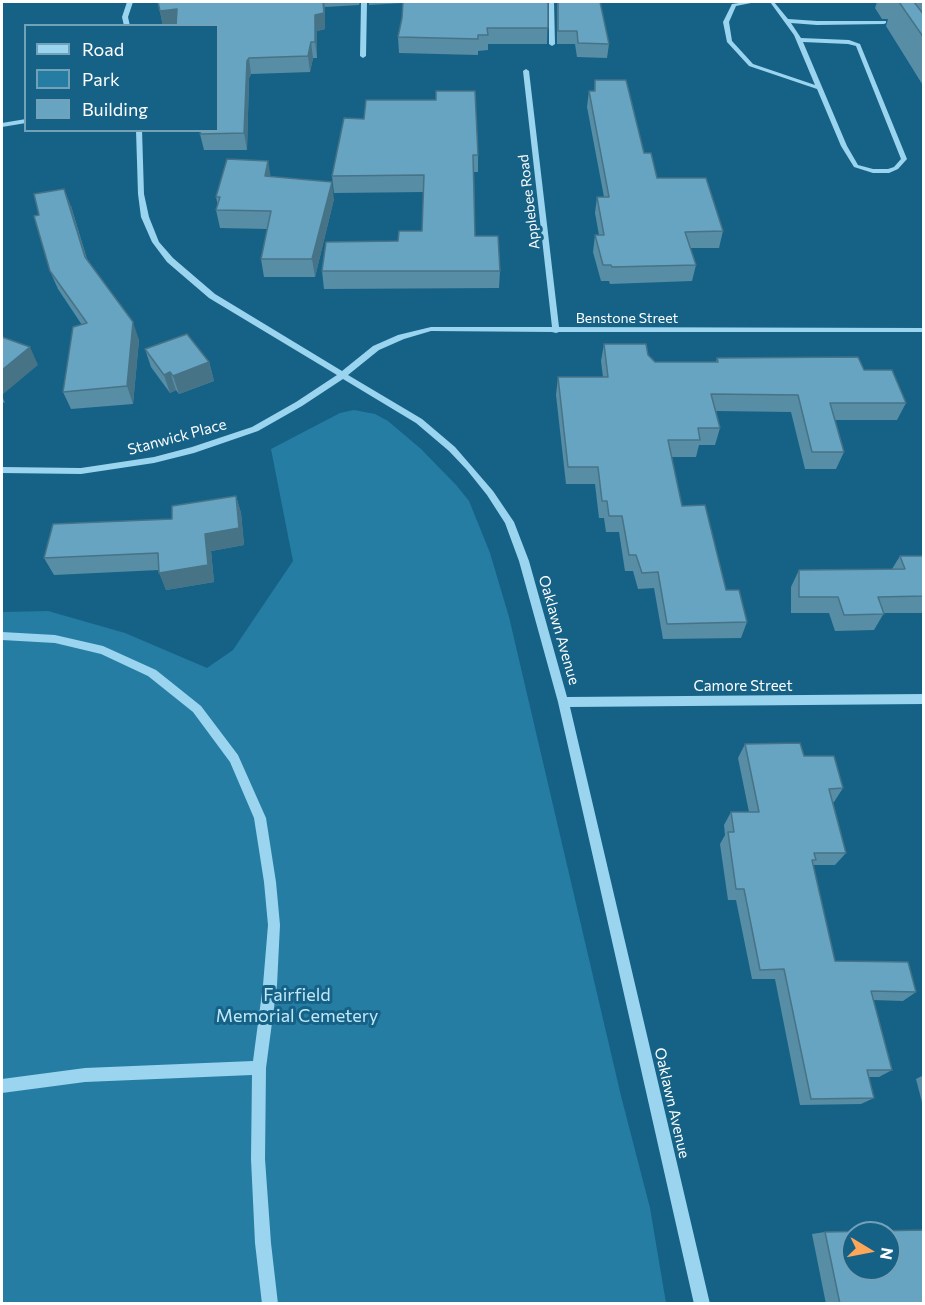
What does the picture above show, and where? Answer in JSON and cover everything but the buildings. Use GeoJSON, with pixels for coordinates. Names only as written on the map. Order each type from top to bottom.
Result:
{"type":"FeatureCollection","features":[{"type":"Feature","properties":{"kind":"street"},"geometry":{"type":"LineString","coordinates":[[127,24],[125,17],[130,2]]}},
{"type":"Feature","properties":{"kind":"street"},"geometry":{"type":"LineString","coordinates":[[363,56],[364,2]]}},
{"type":"Feature","properties":{"kind":"street"},"geometry":{"type":"LineString","coordinates":[[551,2],[552,44]]}},
{"type":"Feature","properties":{"kind":"street"},"geometry":{"type":"LineString","coordinates":[[753,2],[734,5],[726,22],[729,41],[751,65],[819,88]]}},
{"type":"Feature","properties":{"kind":"street"},"geometry":{"type":"LineString","coordinates":[[772,2],[799,40],[844,146],[856,166],[873,171],[889,171],[896,168],[904,159],[858,45],[849,42],[799,40]]}},
{"type":"Feature","properties":{"kind":"street"},"geometry":{"type":"LineString","coordinates":[[787,21],[817,23],[882,20]]}},
{"type":"Feature","properties":{"kind":"street","name":"Applebee Road"},"geometry":{"type":"LineString","coordinates":[[526,70],[556,331]]}},
{"type":"Feature","properties":{"kind":"street"},"geometry":{"type":"LineString","coordinates":[[2,125],[24,122]]}},
{"type":"Feature","properties":{"kind":"street","name":"Oaklawn Avenue"},"geometry":{"type":"LineString","coordinates":[[139,132],[141,194],[150,232],[161,250],[182,273],[212,296],[419,421],[452,449],[490,493],[509,522],[524,561],[564,702],[702,1304]]}},
{"type":"Feature","properties":{"kind":"street","name":"Benstone Street"},"geometry":{"type":"LineString","coordinates":[[344,374],[376,348],[401,337],[431,329],[924,330]]}},
{"type":"Feature","properties":{"kind":"street","name":"Stanwick Place"},"geometry":{"type":"LineString","coordinates":[[2,470],[81,471],[154,460],[194,450],[255,429],[299,404],[344,374]]}},
{"type":"Feature","properties":{"kind":"street"},"geometry":{"type":"LineString","coordinates":[[2,636],[55,639],[103,650],[152,673],[197,709],[234,759],[260,818],[274,925],[270,986],[259,1068],[258,1160],[263,1243],[270,1304]]}},
{"type":"Feature","properties":{"kind":"street","name":"Camore Street"},"geometry":{"type":"LineString","coordinates":[[564,702],[924,699]]}},
{"type":"Feature","properties":{"kind":"street"},"geometry":{"type":"LineString","coordinates":[[2,1086],[85,1075],[259,1068]]}},
{"type":"Feature","properties":{"kind":"green space","name":"Fairfield Memorial Cemetery"},"geometry":{"type":"Polygon","coordinates":[[[354,410],[375,414],[388,421],[421,449],[457,486],[469,501],[490,553],[509,617],[621,1096],[650,1208],[666,1303],[2,1303],[2,612],[48,611],[125,633],[207,668],[233,650],[293,561],[271,449],[340,413],[354,410]]]}}]}
